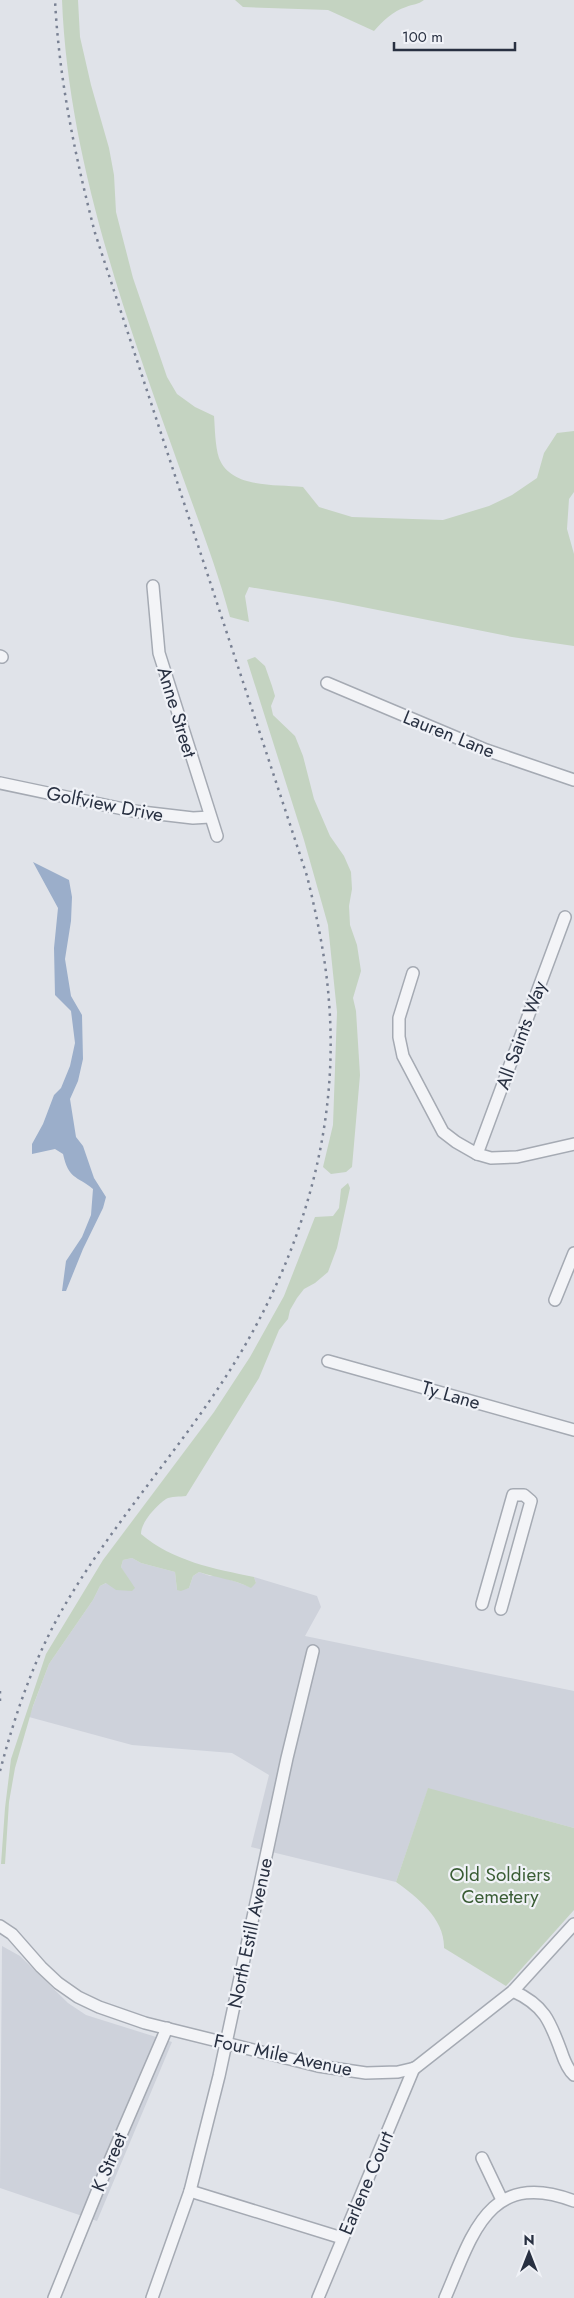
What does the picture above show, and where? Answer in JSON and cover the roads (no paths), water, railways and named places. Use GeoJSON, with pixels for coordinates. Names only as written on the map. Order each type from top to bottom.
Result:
{"type":"FeatureCollection","features":[{"type":"Feature","properties":{"kind":"street","name":"Anne Street"},"geometry":{"type":"LineString","coordinates":[[153,586],[159,653],[217,836]]}},
{"type":"Feature","properties":{"kind":"street","name":"Lauren Lane"},"geometry":{"type":"LineString","coordinates":[[327,683],[486,750],[574,780]]}},
{"type":"Feature","properties":{"kind":"street","name":"Golfview Drive"},"geometry":{"type":"LineString","coordinates":[[0,783],[133,811],[193,818],[210,817]]}},
{"type":"Feature","properties":{"kind":"street","name":"All Saints Way"},"geometry":{"type":"LineString","coordinates":[[477,1154],[565,917]]}},
{"type":"Feature","properties":{"kind":"street"},"geometry":{"type":"LineString","coordinates":[[413,973],[399,1018],[403,1056],[444,1132],[456,1142],[477,1154],[503,1158],[517,1157],[574,1144]]}},
{"type":"Feature","properties":{"kind":"street"},"geometry":{"type":"LineString","coordinates":[[555,1300],[574,1253]]}},
{"type":"Feature","properties":{"kind":"street","name":"Ty Lane"},"geometry":{"type":"LineString","coordinates":[[328,1361],[574,1430]]}},
{"type":"Feature","properties":{"kind":"street"},"geometry":{"type":"LineString","coordinates":[[482,1604],[513,1495],[524,1495],[531,1501],[501,1609]]}},
{"type":"Feature","properties":{"kind":"street","name":"North Estill Avenue"},"geometry":{"type":"LineString","coordinates":[[152,2298],[190,2191],[226,2043],[287,1758],[313,1651]]}},
{"type":"Feature","properties":{"kind":"street","name":"Four Mile Avenue"},"geometry":{"type":"LineString","coordinates":[[0,1926],[12,1934],[49,1975],[78,1997],[111,2012],[226,2043],[346,2071],[389,2073],[414,2068],[513,1991],[574,1924]]}},
{"type":"Feature","properties":{"kind":"street"},"geometry":{"type":"LineString","coordinates":[[513,1991],[534,2003],[546,2016],[564,2059],[574,2075]]}},
{"type":"Feature","properties":{"kind":"street","name":"K Street"},"geometry":{"type":"LineString","coordinates":[[54,2298],[108,2164],[167,2028]]}},
{"type":"Feature","properties":{"kind":"street","name":"Earlene Court"},"geometry":{"type":"LineString","coordinates":[[318,2298],[414,2068]]}},
{"type":"Feature","properties":{"kind":"street"},"geometry":{"type":"LineString","coordinates":[[482,2158],[502,2200]]}},
{"type":"Feature","properties":{"kind":"street"},"geometry":{"type":"LineString","coordinates":[[190,2191],[342,2238]]}},
{"type":"Feature","properties":{"kind":"street"},"geometry":{"type":"LineString","coordinates":[[445,2298],[478,2224],[489,2210],[502,2200],[519,2194],[538,2192],[557,2195],[574,2201]]}},
{"type":"Feature","properties":{"kind":"water"},"geometry":{"type":"Polygon","coordinates":[[[33,862],[69,880],[72,897],[71,921],[65,959],[71,996],[82,1015],[83,1059],[78,1081],[70,1099],[76,1137],[83,1146],[94,1178],[106,1197],[103,1208],[83,1249],[66,1291],[62,1291],[66,1261],[82,1237],[91,1215],[93,1189],[71,1173],[63,1154],[55,1149],[32,1154],[32,1144],[43,1124],[54,1095],[61,1088],[70,1066],[75,1043],[71,1011],[55,995],[54,948],[58,908],[33,862]]]}},
{"type":"Feature","properties":{"kind":"railway"},"geometry":{"type":"LineString","coordinates":[[0,1771],[26,1689],[42,1649],[62,1610],[99,1552],[221,1384],[248,1341],[271,1296],[291,1250],[307,1202],[319,1153],[327,1104],[331,1053],[326,970],[307,876],[95,233],[81,175],[64,88],[55,0]]}},
{"type":"Feature","properties":{"kind":"railway"},"geometry":{"type":"LineString","coordinates":[[0,1691],[0,1701]]}},
{"type":"Feature","properties":{"kind":"park label","name":"Old Soldiers Cemetery"},"geometry":{"type":"Point","coordinates":[500,1885]}}]}
